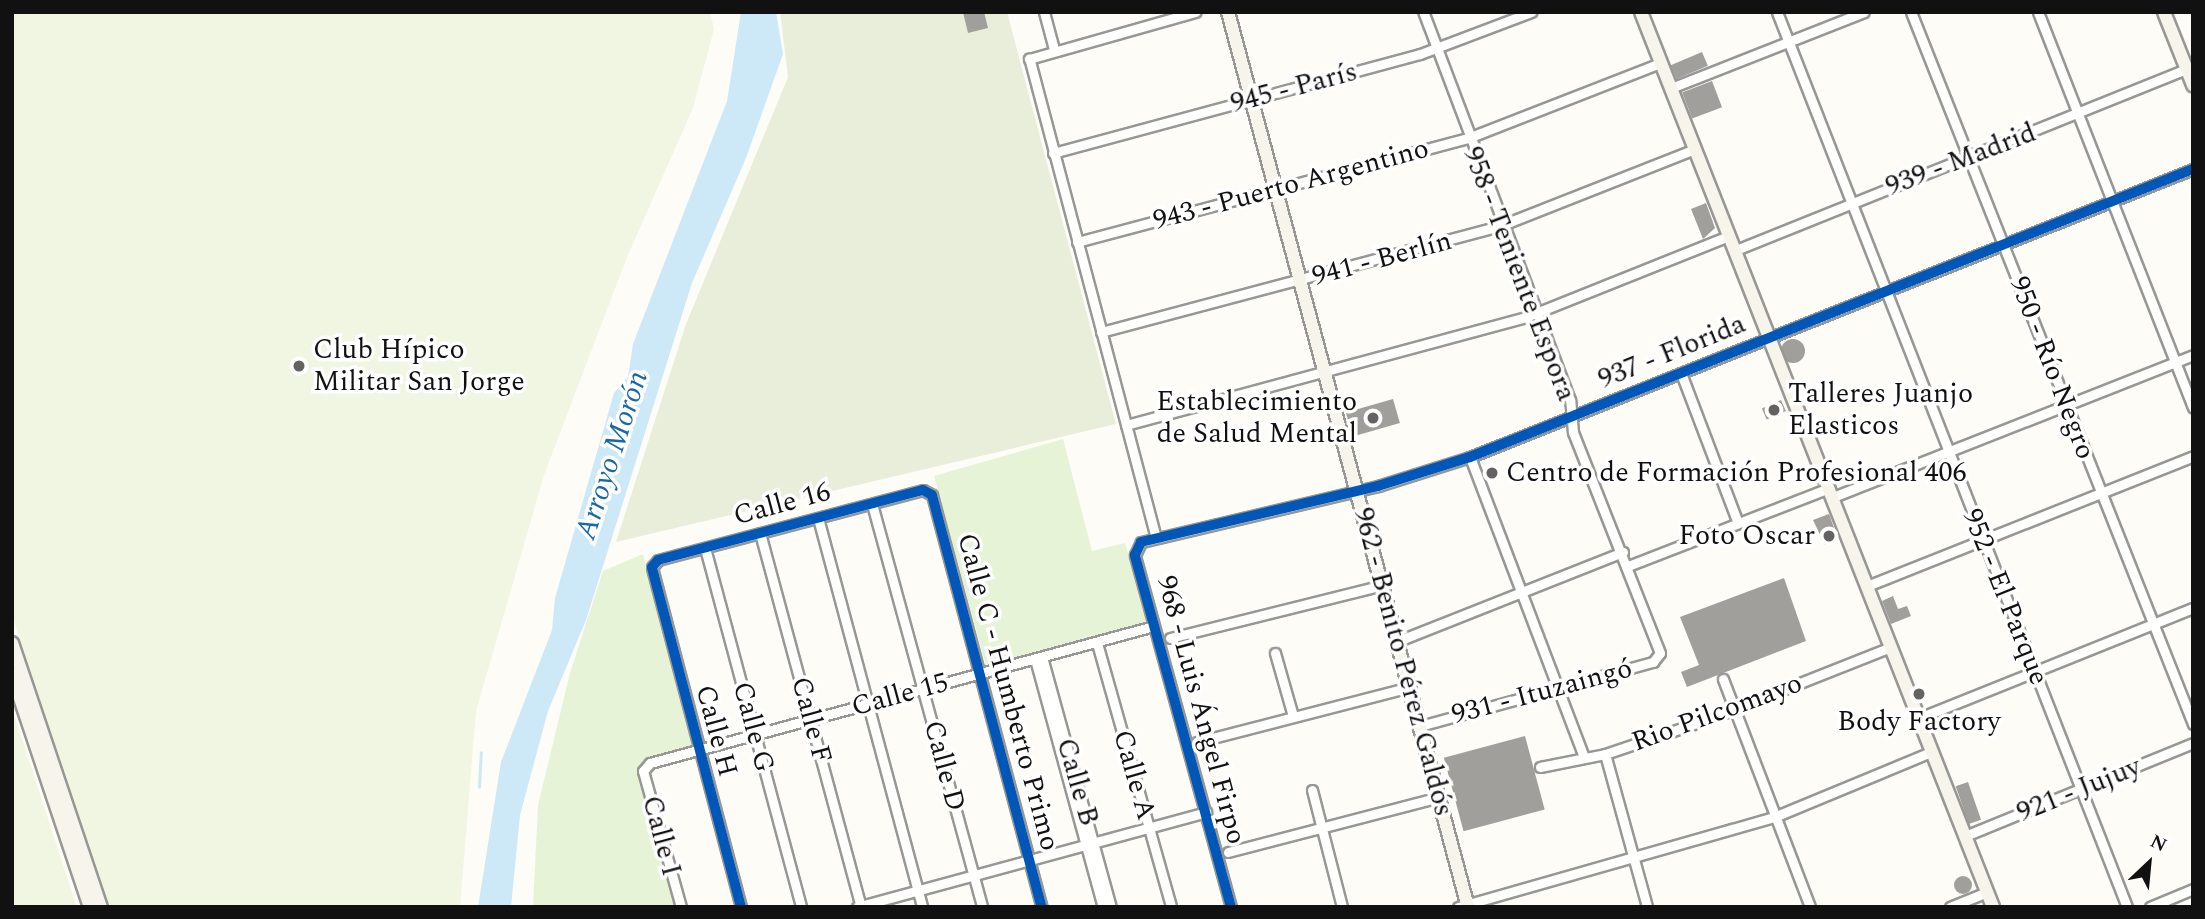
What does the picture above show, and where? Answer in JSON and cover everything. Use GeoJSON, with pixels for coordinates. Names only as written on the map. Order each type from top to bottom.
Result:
{"type":"FeatureCollection","features":[{"type":"Feature","properties":{"kind":"main road","name":"962 - Benito Pérez Galdós"},"geometry":{"type":"LineString","coordinates":[[1228,12],[1398,641],[1465,906]]}},
{"type":"Feature","properties":{"kind":"main road"},"geometry":{"type":"LineString","coordinates":[[1641,12],[1993,907]]}},
{"type":"Feature","properties":{"kind":"main road"},"geometry":{"type":"LineString","coordinates":[[2164,12],[2193,85]]}},
{"type":"Feature","properties":{"kind":"main road"},"geometry":{"type":"LineString","coordinates":[[12,643],[101,907]]}},
{"type":"Feature","properties":{"kind":"main road"},"geometry":{"type":"LineString","coordinates":[[12,674],[90,907]]}},
{"type":"Feature","properties":{"kind":"street"},"geometry":{"type":"LineString","coordinates":[[1044,12],[1054,50],[1195,12]]}},
{"type":"Feature","properties":{"kind":"street","name":"958 - Teniente Espora"},"geometry":{"type":"LineString","coordinates":[[1423,12],[1434,50],[1536,312],[1572,417],[1573,432],[1623,552],[1660,653]]}},
{"type":"Feature","properties":{"kind":"street","name":"945 - París"},"geometry":{"type":"LineString","coordinates":[[1054,153],[1434,50],[1531,12]]}},
{"type":"Feature","properties":{"kind":"street","name":"952 - El Parque"},"geometry":{"type":"LineString","coordinates":[[1777,12],[1786,43],[2127,907]]}},
{"type":"Feature","properties":{"kind":"street"},"geometry":{"type":"LineString","coordinates":[[1671,88],[1864,12]]}},
{"type":"Feature","properties":{"kind":"street","name":"950 - Río Negro"},"geometry":{"type":"LineString","coordinates":[[1911,12],[2193,724]]}},
{"type":"Feature","properties":{"kind":"street"},"geometry":{"type":"LineString","coordinates":[[2038,12],[2193,408]]}},
{"type":"Feature","properties":{"kind":"street","name":"968 - Luis Ángel Firpo"},"geometry":{"type":"LineString","coordinates":[[1054,50],[1029,59],[1156,538],[1141,542],[1135,555],[1231,907]]}},
{"type":"Feature","properties":{"kind":"street","name":"943 - Puerto Argentino"},"geometry":{"type":"LineString","coordinates":[[1077,242],[1468,138],[1660,63]]}},
{"type":"Feature","properties":{"kind":"street","name":"939 - Madrid"},"geometry":{"type":"LineString","coordinates":[[1735,250],[2186,69]]}},
{"type":"Feature","properties":{"kind":"street","name":"941 - Berlín"},"geometry":{"type":"LineString","coordinates":[[1101,332],[1504,225],[1695,149]]}},
{"type":"Feature","properties":{"kind":"street","name":"937 - Florida"},"geometry":{"type":"LineString","coordinates":[[1156,538],[1356,489],[1470,457],[2193,169]]}},
{"type":"Feature","properties":{"kind":"street"},"geometry":{"type":"LineString","coordinates":[[1126,425],[1325,373],[1536,312],[1729,236]]}},
{"type":"Feature","properties":{"kind":"street"},"geometry":{"type":"LineString","coordinates":[[1628,566],[1738,523],[1947,452],[2193,355]]}},
{"type":"Feature","properties":{"kind":"street"},"geometry":{"type":"LineString","coordinates":[[1681,373],[1738,523]]}},
{"type":"Feature","properties":{"kind":"street"},"geometry":{"type":"LineString","coordinates":[[1867,586],[2193,456]]}},
{"type":"Feature","properties":{"kind":"street"},"geometry":{"type":"LineString","coordinates":[[1470,457],[1561,686],[1583,754]]}},
{"type":"Feature","properties":{"kind":"street","name":"Calle 16"},"geometry":{"type":"LineString","coordinates":[[652,567],[658,560],[927,490]]}},
{"type":"Feature","properties":{"kind":"street","name":"Calle C - Humberto Primo"},"geometry":{"type":"LineString","coordinates":[[927,490],[1042,907]]}},
{"type":"Feature","properties":{"kind":"street","name":"Calle D"},"geometry":{"type":"LineString","coordinates":[[872,504],[982,907]]}},
{"type":"Feature","properties":{"kind":"street"},"geometry":{"type":"LineString","coordinates":[[818,518],[922,907]]}},
{"type":"Feature","properties":{"kind":"street","name":"Calle F"},"geometry":{"type":"LineString","coordinates":[[760,533],[860,906]]}},
{"type":"Feature","properties":{"kind":"street","name":"Calle G"},"geometry":{"type":"LineString","coordinates":[[705,548],[801,907]]}},
{"type":"Feature","properties":{"kind":"street"},"geometry":{"type":"LineString","coordinates":[[1398,641],[1623,552]]}},
{"type":"Feature","properties":{"kind":"street","name":"Calle H"},"geometry":{"type":"LineString","coordinates":[[652,567],[697,750],[741,907]]}},
{"type":"Feature","properties":{"kind":"street"},"geometry":{"type":"LineString","coordinates":[[1170,638],[1382,585]]}},
{"type":"Feature","properties":{"kind":"street"},"geometry":{"type":"LineString","coordinates":[[1919,718],[2193,608]]}},
{"type":"Feature","properties":{"kind":"street","name":"Calle 15"},"geometry":{"type":"LineString","coordinates":[[646,765],[1154,626]]}},
{"type":"Feature","properties":{"kind":"street","name":"Calle A"},"geometry":{"type":"LineString","coordinates":[[1097,643],[1171,907]]}},
{"type":"Feature","properties":{"kind":"street","name":"Rio Pilcomayo"},"geometry":{"type":"LineString","coordinates":[[1540,767],[1583,754],[1605,754],[1734,709],[1891,647]]}},
{"type":"Feature","properties":{"kind":"street"},"geometry":{"type":"LineString","coordinates":[[1275,653],[1293,716]]}},
{"type":"Feature","properties":{"kind":"street","name":"931 - Ituzaingó"},"geometry":{"type":"LineString","coordinates":[[1420,726],[1653,662],[1660,653]]}},
{"type":"Feature","properties":{"kind":"street","name":"Calle B"},"geometry":{"type":"LineString","coordinates":[[1039,658],[1090,843],[1111,907]]}},
{"type":"Feature","properties":{"kind":"street"},"geometry":{"type":"LineString","coordinates":[[1723,679],[1810,907]]}},
{"type":"Feature","properties":{"kind":"street"},"geometry":{"type":"LineString","coordinates":[[1197,742],[1409,687]]}},
{"type":"Feature","properties":{"kind":"street","name":"921 - Jujuy"},"geometry":{"type":"LineString","coordinates":[[1965,836],[2193,743]]}},
{"type":"Feature","properties":{"kind":"street"},"geometry":{"type":"LineString","coordinates":[[1465,906],[1635,860],[1774,817],[1931,752]]}},
{"type":"Feature","properties":{"kind":"street"},"geometry":{"type":"LineString","coordinates":[[1605,754],[1647,907]]}},
{"type":"Feature","properties":{"kind":"street","name":"Calle I"},"geometry":{"type":"LineString","coordinates":[[646,765],[681,907]]}},
{"type":"Feature","properties":{"kind":"street"},"geometry":{"type":"LineString","coordinates":[[1312,790],[1342,907]]}},
{"type":"Feature","properties":{"kind":"street"},"geometry":{"type":"LineString","coordinates":[[1228,852],[1439,797]]}},
{"type":"Feature","properties":{"kind":"street"},"geometry":{"type":"LineString","coordinates":[[860,906],[1206,812]]}},
{"type":"Feature","properties":{"kind":"street","name":"Calle B"},"geometry":{"type":"LineString","coordinates":[[1090,843],[1103,907]]}},
{"type":"Feature","properties":{"kind":"street"},"geometry":{"type":"LineString","coordinates":[[2150,907],[2193,889]]}},
{"type":"Feature","properties":{"kind":"street"},"geometry":{"type":"LineString","coordinates":[[1950,907],[1987,892]]}},
{"type":"Feature","properties":{"kind":"green space","name":"Club Hípico Militar San Jorge"},"geometry":{"type":"Polygon","coordinates":[[[12,12],[710,12],[714,29],[693,108],[627,257],[544,475],[476,711],[460,907],[109,907],[12,615],[12,12]]]}},
{"type":"Feature","properties":{"kind":"green space"},"geometry":{"type":"Polygon","coordinates":[[[780,12],[1007,12],[1116,424],[616,542],[686,324],[788,77],[780,12]]]}},
{"type":"Feature","properties":{"kind":"green space"},"geometry":{"type":"Polygon","coordinates":[[[1063,439],[1092,551],[1125,543],[1149,624],[986,666],[934,476],[1063,439]]]}},
{"type":"Feature","properties":{"kind":"green space"},"geometry":{"type":"Polygon","coordinates":[[[643,554],[693,748],[645,761],[641,770],[676,907],[533,907],[538,805],[570,673],[603,571],[643,554]]]}},
{"type":"Feature","properties":{"kind":"green space"},"geometry":{"type":"Polygon","coordinates":[[[12,708],[64,868],[77,907],[12,907],[12,708]]]}},
{"type":"Feature","properties":{"kind":"water","name":"Arroyo Morón"},"geometry":{"type":"Polygon","coordinates":[[[741,12],[776,12],[783,54],[746,158],[692,283],[586,620],[548,711],[520,815],[511,907],[478,907],[501,762],[552,630],[555,598],[614,393],[628,377],[633,344],[727,101],[741,12]]]}},
{"type":"Feature","properties":{"kind":"building"},"geometry":{"type":"Polygon","coordinates":[[[963,12],[984,12],[988,28],[968,33],[963,12]]]}},
{"type":"Feature","properties":{"kind":"building"},"geometry":{"type":"Polygon","coordinates":[[[1702,52],[1708,66],[1677,79],[1671,65],[1702,52]]]}},
{"type":"Feature","properties":{"kind":"building"},"geometry":{"type":"Polygon","coordinates":[[[1712,81],[1722,107],[1692,119],[1682,92],[1712,81]]]}},
{"type":"Feature","properties":{"kind":"building"},"geometry":{"type":"Polygon","coordinates":[[[1706,203],[1715,228],[1703,239],[1691,209],[1706,203]]]}},
{"type":"Feature","properties":{"kind":"building"},"geometry":{"type":"Polygon","coordinates":[[[1793,339],[1801,343],[1805,351],[1801,359],[1793,363],[1785,359],[1781,351],[1785,343],[1793,339]]]}},
{"type":"Feature","properties":{"kind":"building","name":"Establecimiento de Salud Mental"},"geometry":{"type":"Polygon","coordinates":[[[1393,399],[1400,423],[1353,437],[1346,413],[1393,399]]]}},
{"type":"Feature","properties":{"kind":"building","name":"Talleres Juanjo Elasticos"},"geometry":{"type":"Polygon","coordinates":[[[1781,400],[1786,411],[1767,420],[1762,409],[1781,400]]]}},
{"type":"Feature","properties":{"kind":"building"},"geometry":{"type":"Polygon","coordinates":[[[1829,514],[1838,539],[1825,545],[1813,520],[1829,514]]]}},
{"type":"Feature","properties":{"kind":"building"},"geometry":{"type":"Polygon","coordinates":[[[1784,578],[1806,641],[1687,687],[1681,672],[1699,665],[1680,617],[1784,578]]]}},
{"type":"Feature","properties":{"kind":"building"},"geometry":{"type":"Polygon","coordinates":[[[1893,596],[1898,609],[1907,606],[1911,616],[1891,624],[1882,601],[1893,596]]]}},
{"type":"Feature","properties":{"kind":"building"},"geometry":{"type":"Polygon","coordinates":[[[1525,736],[1545,809],[1464,831],[1444,758],[1525,736]]]}},
{"type":"Feature","properties":{"kind":"building"},"geometry":{"type":"Polygon","coordinates":[[[1968,782],[1981,820],[1969,824],[1956,786],[1968,782]]]}},
{"type":"Feature","properties":{"kind":"building"},"geometry":{"type":"Polygon","coordinates":[[[1963,876],[1969,879],[1972,885],[1969,891],[1963,894],[1957,891],[1954,885],[1957,879],[1963,876]]]}},
{"type":"Feature","properties":{"kind":"waterway"},"geometry":{"type":"LineString","coordinates":[[479,787],[481,753]]}},
{"type":"Feature","properties":{"kind":"cycle path"},"geometry":{"type":"LineString","coordinates":[[1231,907],[1135,555],[1141,542],[1378,486],[1470,457],[2193,169]]}},
{"type":"Feature","properties":{"kind":"cycle path"},"geometry":{"type":"LineString","coordinates":[[741,907],[652,567],[658,560],[923,490],[932,495],[1042,907]]}},
{"type":"Feature","properties":{"kind":"place","name":"Club Hípico Militar San Jorge"},"geometry":{"type":"Point","coordinates":[299,366]}},
{"type":"Feature","properties":{"kind":"place","name":"Talleres Juanjo Elasticos"},"geometry":{"type":"Point","coordinates":[1774,410]}},
{"type":"Feature","properties":{"kind":"place","name":"Establecimiento de Salud Mental"},"geometry":{"type":"Point","coordinates":[1373,418]}},
{"type":"Feature","properties":{"kind":"place","name":"Centro de Formación Profesional 406"},"geometry":{"type":"Point","coordinates":[1492,473]}},
{"type":"Feature","properties":{"kind":"place","name":"Foto Oscar"},"geometry":{"type":"Point","coordinates":[1829,536]}},
{"type":"Feature","properties":{"kind":"place","name":"Body Factory"},"geometry":{"type":"Point","coordinates":[1919,694]}}]}
